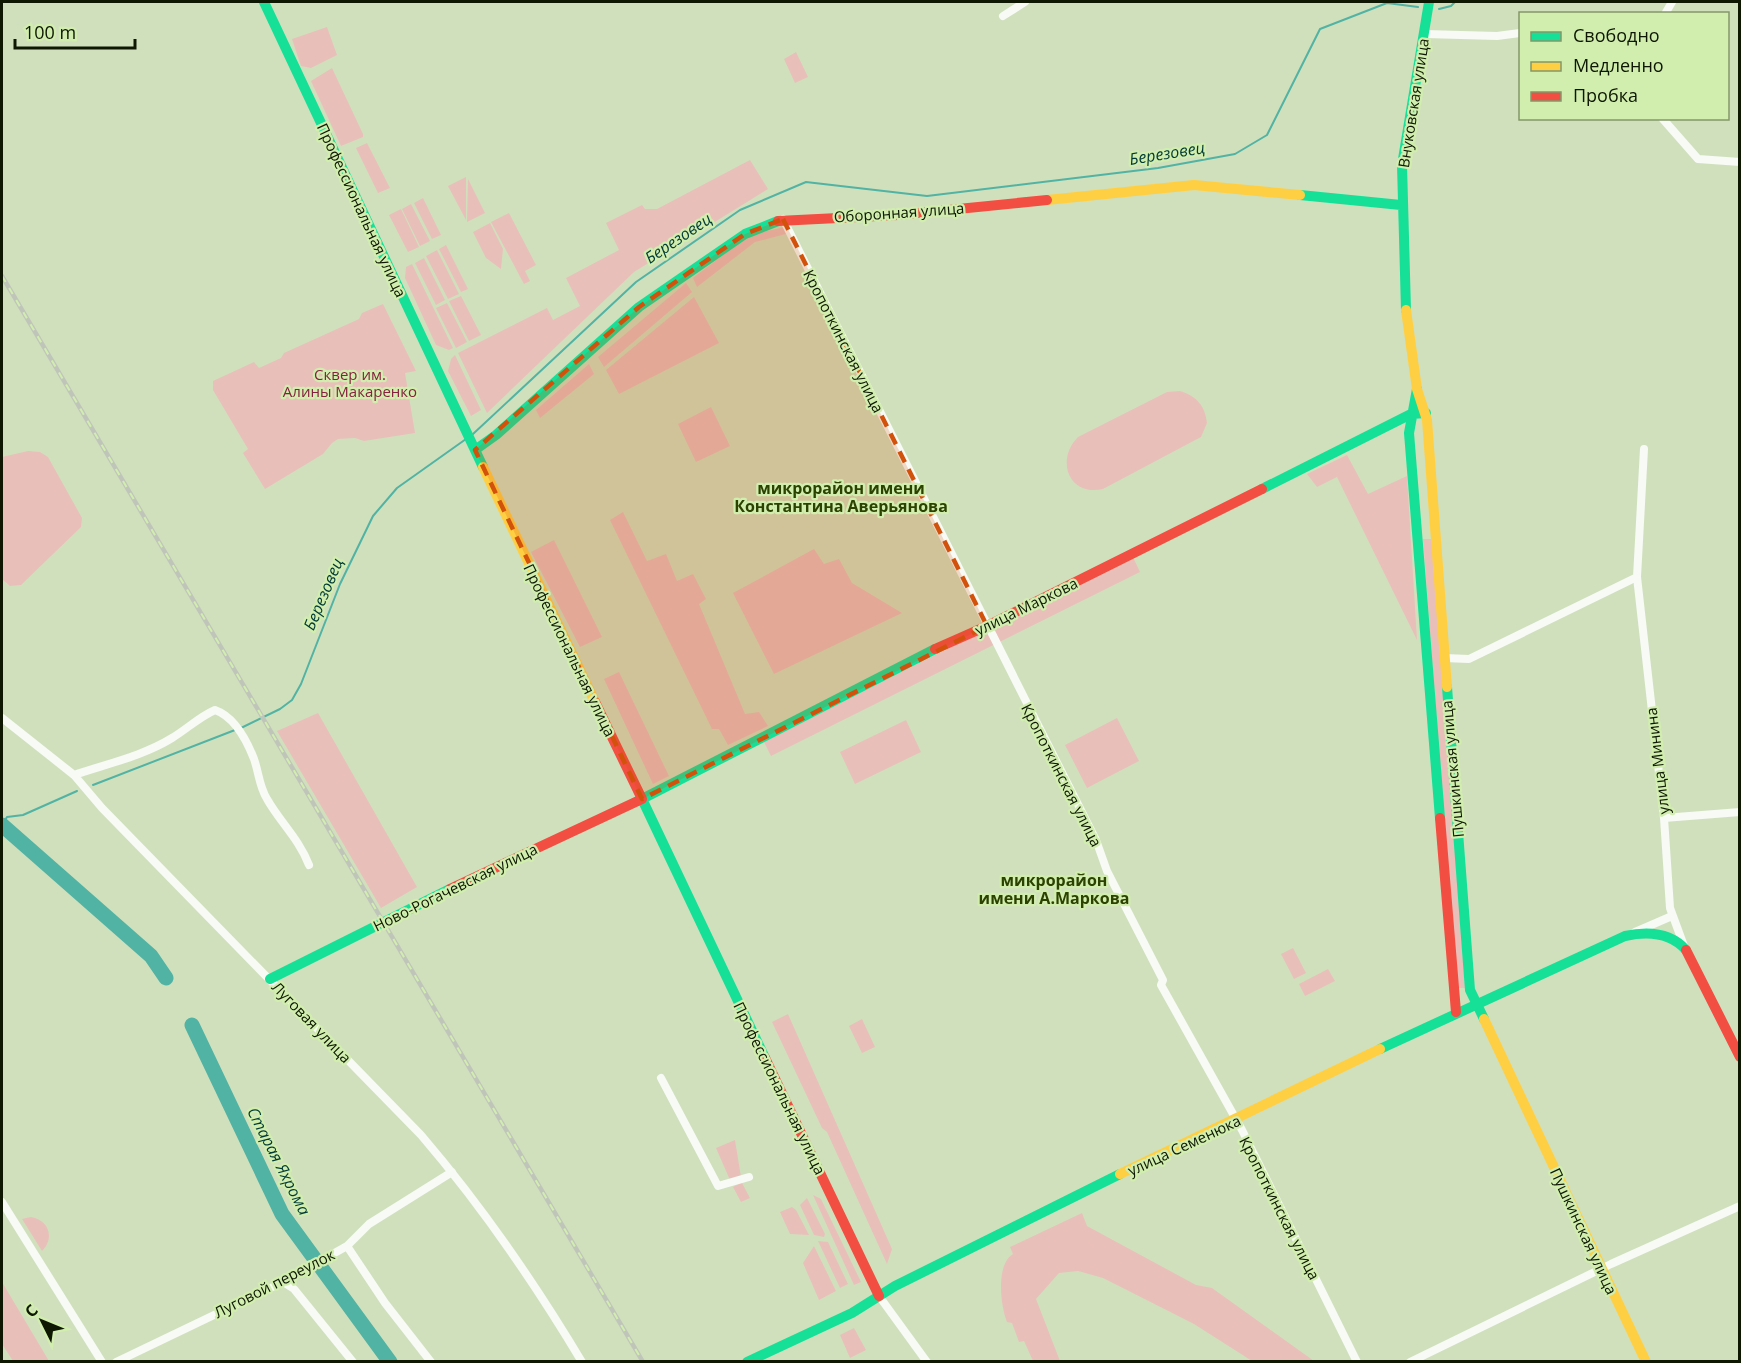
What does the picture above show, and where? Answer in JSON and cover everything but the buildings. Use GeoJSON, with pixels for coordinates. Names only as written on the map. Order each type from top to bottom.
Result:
{"type":"FeatureCollection","features":[{"type":"Feature","properties":{"kind":"main road","name":"Профессиональная улица"},"geometry":{"type":"LineString","coordinates":[[264,2],[879,1296]]}},
{"type":"Feature","properties":{"kind":"main road","name":"Внуковская улица"},"geometry":{"type":"LineString","coordinates":[[1401,205],[1402,165],[1429,2]]}},
{"type":"Feature","properties":{"kind":"main road","name":"Оборонная улица"},"geometry":{"type":"LineString","coordinates":[[471,441],[496,435],[639,308],[745,234],[783,219],[898,215],[1194,185],[1401,205]]}},
{"type":"Feature","properties":{"kind":"main road","name":"Пушкинская улица"},"geometry":{"type":"LineString","coordinates":[[1401,205],[1404,298],[1417,389],[1426,413],[1470,990],[1646,1362]]}},
{"type":"Feature","properties":{"kind":"main road","name":"Пушкинская улица"},"geometry":{"type":"LineString","coordinates":[[1417,389],[1409,434],[1456,1012]]}},
{"type":"Feature","properties":{"kind":"main road"},"geometry":{"type":"LineString","coordinates":[[1411,414],[1426,413]]}},
{"type":"Feature","properties":{"kind":"main road","name":"улица Маркова"},"geometry":{"type":"LineString","coordinates":[[642,799],[932,650],[987,626],[1411,414]]}},
{"type":"Feature","properties":{"kind":"main road"},"geometry":{"type":"LineString","coordinates":[[1418,534],[1435,533]]}},
{"type":"Feature","properties":{"kind":"main road","name":"Ново-Рогачевская улица"},"geometry":{"type":"LineString","coordinates":[[270,979],[381,921],[642,799]]}},
{"type":"Feature","properties":{"kind":"main road","name":"улица Семенюка"},"geometry":{"type":"LineString","coordinates":[[747,1362],[852,1312],[993,1236],[1236,1121],[1456,1012],[1625,936],[1639,933],[1662,933],[1670,936],[1685,948]]}},
{"type":"Feature","properties":{"kind":"main road","name":"улица Минина"},"geometry":{"type":"LineString","coordinates":[[1685,948],[1740,1057]]}},
{"type":"Feature","properties":{"kind":"main road","name":"Пушкинская улица"},"geometry":{"type":"LineString","coordinates":[[1454,985],[1463,998],[1476,1004]]}},
{"type":"Feature","properties":{"kind":"street"},"geometry":{"type":"LineString","coordinates":[[1003,16],[1025,2]]}},
{"type":"Feature","properties":{"kind":"street"},"geometry":{"type":"LineString","coordinates":[[1425,34],[1497,36],[1519,33]]}},
{"type":"Feature","properties":{"kind":"street"},"geometry":{"type":"LineString","coordinates":[[1664,120],[1698,159],[1740,162]]}},
{"type":"Feature","properties":{"kind":"street","name":"Кропоткинская улица"},"geometry":{"type":"LineString","coordinates":[[783,219],[1096,840],[1107,872],[1163,980],[1161,985],[1236,1121],[1357,1362]]}},
{"type":"Feature","properties":{"kind":"street","name":"улица Минина"},"geometry":{"type":"LineString","coordinates":[[1644,449],[1637,577],[1664,818],[1672,916],[1685,948]]}},
{"type":"Feature","properties":{"kind":"street"},"geometry":{"type":"LineString","coordinates":[[1444,658],[1469,659],[1637,577]]}},
{"type":"Feature","properties":{"kind":"street"},"geometry":{"type":"LineString","coordinates":[[74,775],[172,738],[202,715],[216,710],[223,713],[239,729],[255,760],[259,784],[266,798],[286,823],[309,865]]}},
{"type":"Feature","properties":{"kind":"street","name":"Луговая улица"},"geometry":{"type":"LineString","coordinates":[[2,718],[74,775],[102,808],[421,1135],[453,1172],[525,1273],[582,1362]]}},
{"type":"Feature","properties":{"kind":"street"},"geometry":{"type":"LineString","coordinates":[[1664,818],[1740,812]]}},
{"type":"Feature","properties":{"kind":"street","name":"улица Семенюка"},"geometry":{"type":"LineString","coordinates":[[1625,936],[1672,916]]}},
{"type":"Feature","properties":{"kind":"street"},"geometry":{"type":"LineString","coordinates":[[661,1078],[718,1186],[749,1177]]}},
{"type":"Feature","properties":{"kind":"street","name":"Луговой переулок"},"geometry":{"type":"LineString","coordinates":[[116,1362],[283,1282],[347,1246],[369,1224],[453,1172]]}},
{"type":"Feature","properties":{"kind":"street"},"geometry":{"type":"LineString","coordinates":[[2,1202],[102,1362]]}},
{"type":"Feature","properties":{"kind":"street"},"geometry":{"type":"LineString","coordinates":[[1410,1362],[1602,1268],[1740,1206]]}},
{"type":"Feature","properties":{"kind":"street"},"geometry":{"type":"LineString","coordinates":[[347,1246],[385,1303],[431,1362]]}},
{"type":"Feature","properties":{"kind":"street"},"geometry":{"type":"LineString","coordinates":[[283,1282],[294,1289],[353,1362]]}},
{"type":"Feature","properties":{"kind":"street"},"geometry":{"type":"LineString","coordinates":[[879,1296],[927,1362]]}},
{"type":"Feature","properties":{"kind":"highlighted area"},"geometry":{"type":"Polygon","coordinates":[[[783,219],[987,626],[642,799],[475,450],[639,307],[745,234],[783,219]]]}},
{"type":"Feature","properties":{"kind":"green space"},"geometry":{"type":"Polygon","coordinates":[[[327,27],[337,55],[311,68],[301,66],[292,39],[327,27]]]}},
{"type":"Feature","properties":{"kind":"green space"},"geometry":{"type":"Polygon","coordinates":[[[796,52],[808,77],[795,83],[784,59],[796,52]]]}},
{"type":"Feature","properties":{"kind":"green space"},"geometry":{"type":"Polygon","coordinates":[[[332,68],[363,134],[363,137],[341,146],[311,81],[332,68]]]}},
{"type":"Feature","properties":{"kind":"green space"},"geometry":{"type":"Polygon","coordinates":[[[367,143],[390,188],[378,193],[356,148],[367,143]]]}},
{"type":"Feature","properties":{"kind":"green space"},"geometry":{"type":"Polygon","coordinates":[[[750,160],[768,189],[634,272],[487,413],[458,353],[547,308],[553,320],[580,306],[566,278],[619,250],[606,223],[642,205],[645,209],[657,209],[750,160]]]}},
{"type":"Feature","properties":{"kind":"green space"},"geometry":{"type":"Polygon","coordinates":[[[466,177],[466,220],[448,186],[466,177]]]}},
{"type":"Feature","properties":{"kind":"green space"},"geometry":{"type":"Polygon","coordinates":[[[468,179],[485,213],[467,222],[468,179]]]}},
{"type":"Feature","properties":{"kind":"green space"},"geometry":{"type":"Polygon","coordinates":[[[423,198],[441,235],[432,239],[414,203],[423,198]]]}},
{"type":"Feature","properties":{"kind":"green space"},"geometry":{"type":"Polygon","coordinates":[[[411,204],[430,241],[420,246],[402,209],[411,204]]]}},
{"type":"Feature","properties":{"kind":"green space"},"geometry":{"type":"Polygon","coordinates":[[[401,209],[419,247],[408,252],[389,215],[401,209]]]}},
{"type":"Feature","properties":{"kind":"green space"},"geometry":{"type":"Polygon","coordinates":[[[509,213],[536,265],[525,271],[530,281],[524,284],[491,222],[509,213]]]}},
{"type":"Feature","properties":{"kind":"green space"},"geometry":{"type":"Polygon","coordinates":[[[490,223],[503,249],[501,269],[486,258],[473,232],[490,223]]]}},
{"type":"Feature","properties":{"kind":"green space"},"geometry":{"type":"Polygon","coordinates":[[[785,227],[786,234],[755,242],[697,287],[693,278],[749,235],[785,227]]]}},
{"type":"Feature","properties":{"kind":"green space"},"geometry":{"type":"Polygon","coordinates":[[[446,245],[468,289],[461,292],[439,249],[446,245]]]}},
{"type":"Feature","properties":{"kind":"green space"},"geometry":{"type":"Polygon","coordinates":[[[437,250],[459,294],[448,299],[426,256],[437,250]]]}},
{"type":"Feature","properties":{"kind":"green space"},"geometry":{"type":"Polygon","coordinates":[[[424,258],[445,300],[436,305],[415,263],[424,258]]]}},
{"type":"Feature","properties":{"kind":"green space"},"geometry":{"type":"Polygon","coordinates":[[[412,264],[453,348],[449,350],[436,345],[405,278],[406,267],[412,264]]]}},
{"type":"Feature","properties":{"kind":"green space"},"geometry":{"type":"Polygon","coordinates":[[[686,283],[692,292],[604,367],[598,357],[686,283]]]}},
{"type":"Feature","properties":{"kind":"green space"},"geometry":{"type":"Polygon","coordinates":[[[461,296],[481,335],[469,341],[449,301],[461,296]]]}},
{"type":"Feature","properties":{"kind":"green space"},"geometry":{"type":"Polygon","coordinates":[[[694,297],[719,343],[619,394],[606,370],[694,297]]]}},
{"type":"Feature","properties":{"kind":"green space"},"geometry":{"type":"Polygon","coordinates":[[[447,303],[467,342],[456,348],[436,308],[447,303]]]}},
{"type":"Feature","properties":{"kind":"green space","name":"Сквер им. Алины Макаренко"},"geometry":{"type":"Polygon","coordinates":[[[383,304],[416,371],[405,373],[415,433],[364,441],[355,438],[338,439],[323,454],[265,489],[243,453],[248,449],[213,390],[213,381],[254,362],[259,368],[281,358],[284,353],[359,319],[362,313],[383,304]]]}},
{"type":"Feature","properties":{"kind":"green space"},"geometry":{"type":"Polygon","coordinates":[[[455,355],[481,410],[471,416],[448,371],[451,359],[455,355]]]}},
{"type":"Feature","properties":{"kind":"green space"},"geometry":{"type":"Polygon","coordinates":[[[589,364],[594,374],[540,418],[536,410],[589,364]]]}},
{"type":"Feature","properties":{"kind":"green space"},"geometry":{"type":"Polygon","coordinates":[[[1180,391],[1191,396],[1202,406],[1207,423],[1201,437],[1103,489],[1091,490],[1074,482],[1069,475],[1067,456],[1078,437],[1167,392],[1180,391]]]}},
{"type":"Feature","properties":{"kind":"green space"},"geometry":{"type":"Polygon","coordinates":[[[711,407],[730,446],[696,462],[678,424],[711,407]]]}},
{"type":"Feature","properties":{"kind":"green space"},"geometry":{"type":"Polygon","coordinates":[[[28,451],[40,452],[48,457],[82,518],[81,527],[21,585],[10,586],[2,579],[2,457],[28,451]]]}},
{"type":"Feature","properties":{"kind":"green space"},"geometry":{"type":"Polygon","coordinates":[[[1347,455],[1368,494],[1407,476],[1417,640],[1337,477],[1317,487],[1307,474],[1347,455]]]}},
{"type":"Feature","properties":{"kind":"green space"},"geometry":{"type":"Polygon","coordinates":[[[623,512],[647,561],[666,554],[677,581],[693,574],[706,599],[699,604],[745,714],[759,712],[768,726],[728,745],[719,729],[712,729],[610,520],[623,512]]]}},
{"type":"Feature","properties":{"kind":"green space"},"geometry":{"type":"Polygon","coordinates":[[[1423,539],[1432,539],[1465,988],[1457,988],[1423,539]]]}},
{"type":"Feature","properties":{"kind":"green space"},"geometry":{"type":"Polygon","coordinates":[[[554,540],[602,637],[580,647],[531,552],[554,540]]]}},
{"type":"Feature","properties":{"kind":"green space"},"geometry":{"type":"Polygon","coordinates":[[[814,549],[824,564],[839,559],[852,583],[902,613],[774,674],[733,593],[814,549]]]}},
{"type":"Feature","properties":{"kind":"green space"},"geometry":{"type":"Polygon","coordinates":[[[1133,557],[1140,572],[771,756],[763,740],[1133,557]]]}},
{"type":"Feature","properties":{"kind":"green space"},"geometry":{"type":"Polygon","coordinates":[[[619,672],[669,776],[653,784],[604,679],[619,672]]]}},
{"type":"Feature","properties":{"kind":"green space"},"geometry":{"type":"Polygon","coordinates":[[[318,713],[417,887],[381,908],[277,731],[318,713]]]}},
{"type":"Feature","properties":{"kind":"green space"},"geometry":{"type":"Polygon","coordinates":[[[1117,718],[1139,761],[1087,788],[1065,745],[1117,718]]]}},
{"type":"Feature","properties":{"kind":"green space"},"geometry":{"type":"Polygon","coordinates":[[[906,720],[921,752],[855,784],[840,752],[906,720]]]}},
{"type":"Feature","properties":{"kind":"green space"},"geometry":{"type":"Polygon","coordinates":[[[1293,948],[1306,973],[1294,979],[1281,954],[1293,948]]]}},
{"type":"Feature","properties":{"kind":"green space"},"geometry":{"type":"Polygon","coordinates":[[[1328,969],[1335,981],[1305,996],[1299,984],[1328,969]]]}},
{"type":"Feature","properties":{"kind":"green space"},"geometry":{"type":"Polygon","coordinates":[[[788,1014],[892,1249],[887,1264],[827,1132],[822,1128],[772,1022],[788,1014]]]}},
{"type":"Feature","properties":{"kind":"green space"},"geometry":{"type":"Polygon","coordinates":[[[862,1019],[875,1047],[862,1053],[849,1026],[862,1019]]]}},
{"type":"Feature","properties":{"kind":"green space"},"geometry":{"type":"Polygon","coordinates":[[[735,1140],[742,1183],[750,1198],[741,1202],[733,1187],[741,1183],[730,1180],[716,1148],[735,1140]]]}},
{"type":"Feature","properties":{"kind":"green space"},"geometry":{"type":"Polygon","coordinates":[[[813,1195],[821,1199],[861,1282],[854,1285],[813,1195]]]}},
{"type":"Feature","properties":{"kind":"green space"},"geometry":{"type":"Polygon","coordinates":[[[807,1198],[825,1234],[824,1237],[814,1235],[800,1205],[807,1198]]]}},
{"type":"Feature","properties":{"kind":"green space"},"geometry":{"type":"Polygon","coordinates":[[[792,1207],[796,1210],[809,1235],[790,1234],[780,1212],[792,1207]]]}},
{"type":"Feature","properties":{"kind":"green space"},"geometry":{"type":"Polygon","coordinates":[[[1082,1213],[1087,1226],[1196,1285],[1212,1288],[1314,1361],[1252,1361],[1194,1324],[1103,1278],[1078,1271],[1059,1273],[1036,1299],[1060,1361],[1033,1361],[1024,1341],[1019,1342],[1012,1323],[1007,1322],[1003,1305],[1002,1275],[1004,1266],[1013,1254],[1010,1247],[1082,1213]]]}},
{"type":"Feature","properties":{"kind":"green space"},"geometry":{"type":"Polygon","coordinates":[[[31,1217],[42,1222],[48,1230],[48,1241],[42,1251],[22,1219],[31,1217]]]}},
{"type":"Feature","properties":{"kind":"green space"},"geometry":{"type":"Polygon","coordinates":[[[818,1241],[828,1242],[848,1284],[840,1288],[818,1241]]]}},
{"type":"Feature","properties":{"kind":"green space"},"geometry":{"type":"Polygon","coordinates":[[[814,1246],[836,1291],[819,1300],[803,1263],[814,1246]]]}},
{"type":"Feature","properties":{"kind":"green space"},"geometry":{"type":"Polygon","coordinates":[[[2,1282],[49,1361],[13,1361],[2,1344],[2,1282]]]}},
{"type":"Feature","properties":{"kind":"green space"},"geometry":{"type":"Polygon","coordinates":[[[854,1328],[866,1350],[850,1358],[840,1335],[854,1328]]]}},
{"type":"Feature","properties":{"kind":"waterway","name":"Березовец"},"geometry":{"type":"LineString","coordinates":[[1439,9],[1451,6],[1455,2]]}},
{"type":"Feature","properties":{"kind":"waterway","name":"Березовец"},"geometry":{"type":"LineString","coordinates":[[473,434],[636,282],[740,210],[806,182],[927,196],[1158,168],[1235,154],[1267,135],[1320,29],[1387,3],[1418,7]]}},
{"type":"Feature","properties":{"kind":"waterway","name":"Березовец"},"geometry":{"type":"LineString","coordinates":[[241,728],[280,709],[292,700],[301,684],[340,584],[373,516],[397,488],[466,439]]}},
{"type":"Feature","properties":{"kind":"waterway","name":"Березовец"},"geometry":{"type":"LineString","coordinates":[[93,785],[235,730]]}},
{"type":"Feature","properties":{"kind":"waterway","name":"Березовец"},"geometry":{"type":"LineString","coordinates":[[2,825],[7,817],[23,815],[77,791]]}},
{"type":"Feature","properties":{"kind":"waterway","name":"Старая Яхрома"},"geometry":{"type":"LineString","coordinates":[[2,825],[151,956],[166,978]]}},
{"type":"Feature","properties":{"kind":"waterway","name":"Старая Яхрома"},"geometry":{"type":"LineString","coordinates":[[192,1025],[282,1214],[390,1362]]}},
{"type":"Feature","properties":{"kind":"railway"},"geometry":{"type":"LineString","coordinates":[[2,276],[643,1362]]}},
{"type":"Feature","properties":{"kind":"traffic: fast"},"geometry":{"type":"LineString","coordinates":[[264,2],[483,467]]}},
{"type":"Feature","properties":{"kind":"traffic: fast"},"geometry":{"type":"LineString","coordinates":[[1406,310],[1402,165],[1429,2]]}},
{"type":"Feature","properties":{"kind":"traffic: fast"},"geometry":{"type":"LineString","coordinates":[[1300,195],[1401,205]]}},
{"type":"Feature","properties":{"kind":"traffic: fast"},"geometry":{"type":"LineString","coordinates":[[475,450],[496,435],[639,307],[745,234],[778,221]]}},
{"type":"Feature","properties":{"kind":"traffic: fast"},"geometry":{"type":"LineString","coordinates":[[1417,389],[1409,433],[1440,818]]}},
{"type":"Feature","properties":{"kind":"traffic: fast"},"geometry":{"type":"LineString","coordinates":[[1262,489],[1411,414],[1426,413]]}},
{"type":"Feature","properties":{"kind":"traffic: fast"},"geometry":{"type":"LineString","coordinates":[[765,1058],[642,799],[935,649]]}},
{"type":"Feature","properties":{"kind":"traffic: fast"},"geometry":{"type":"LineString","coordinates":[[1447,687],[1470,990],[1484,1019]]}},
{"type":"Feature","properties":{"kind":"traffic: fast"},"geometry":{"type":"LineString","coordinates":[[270,979],[450,889]]}},
{"type":"Feature","properties":{"kind":"traffic: fast"},"geometry":{"type":"LineString","coordinates":[[1380,1049],[1625,936],[1658,934],[1666,936],[1686,950]]}},
{"type":"Feature","properties":{"kind":"traffic: fast"},"geometry":{"type":"LineString","coordinates":[[747,1362],[852,1313],[895,1286],[1120,1174]]}},
{"type":"Feature","properties":{"kind":"traffic: slow"},"geometry":{"type":"LineString","coordinates":[[1047,200],[1194,185],[1300,195]]}},
{"type":"Feature","properties":{"kind":"traffic: slow"},"geometry":{"type":"LineString","coordinates":[[1406,310],[1417,389],[1427,420],[1447,687]]}},
{"type":"Feature","properties":{"kind":"traffic: slow"},"geometry":{"type":"LineString","coordinates":[[483,467],[595,702]]}},
{"type":"Feature","properties":{"kind":"traffic: slow"},"geometry":{"type":"LineString","coordinates":[[1484,1019],[1646,1362]]}},
{"type":"Feature","properties":{"kind":"traffic: slow"},"geometry":{"type":"LineString","coordinates":[[1120,1174],[1380,1049]]}},
{"type":"Feature","properties":{"kind":"traffic: jam"},"geometry":{"type":"LineString","coordinates":[[778,221],[898,215],[1047,200]]}},
{"type":"Feature","properties":{"kind":"traffic: jam"},"geometry":{"type":"LineString","coordinates":[[935,649],[987,626],[1262,489]]}},
{"type":"Feature","properties":{"kind":"traffic: jam"},"geometry":{"type":"LineString","coordinates":[[450,889],[642,799],[595,702]]}},
{"type":"Feature","properties":{"kind":"traffic: jam"},"geometry":{"type":"LineString","coordinates":[[1440,818],[1456,1012]]}},
{"type":"Feature","properties":{"kind":"traffic: jam"},"geometry":{"type":"LineString","coordinates":[[1686,950],[1740,1057]]}},
{"type":"Feature","properties":{"kind":"traffic: jam"},"geometry":{"type":"LineString","coordinates":[[765,1058],[879,1296]]}},
{"type":"Feature","properties":{"kind":"district","name":"микрорайон имени Константина Аверьянова"},"geometry":{"type":"Point","coordinates":[841,497]}},
{"type":"Feature","properties":{"kind":"district","name":"микрорайон имени А.Маркова"},"geometry":{"type":"Point","coordinates":[1054,889]}}]}
